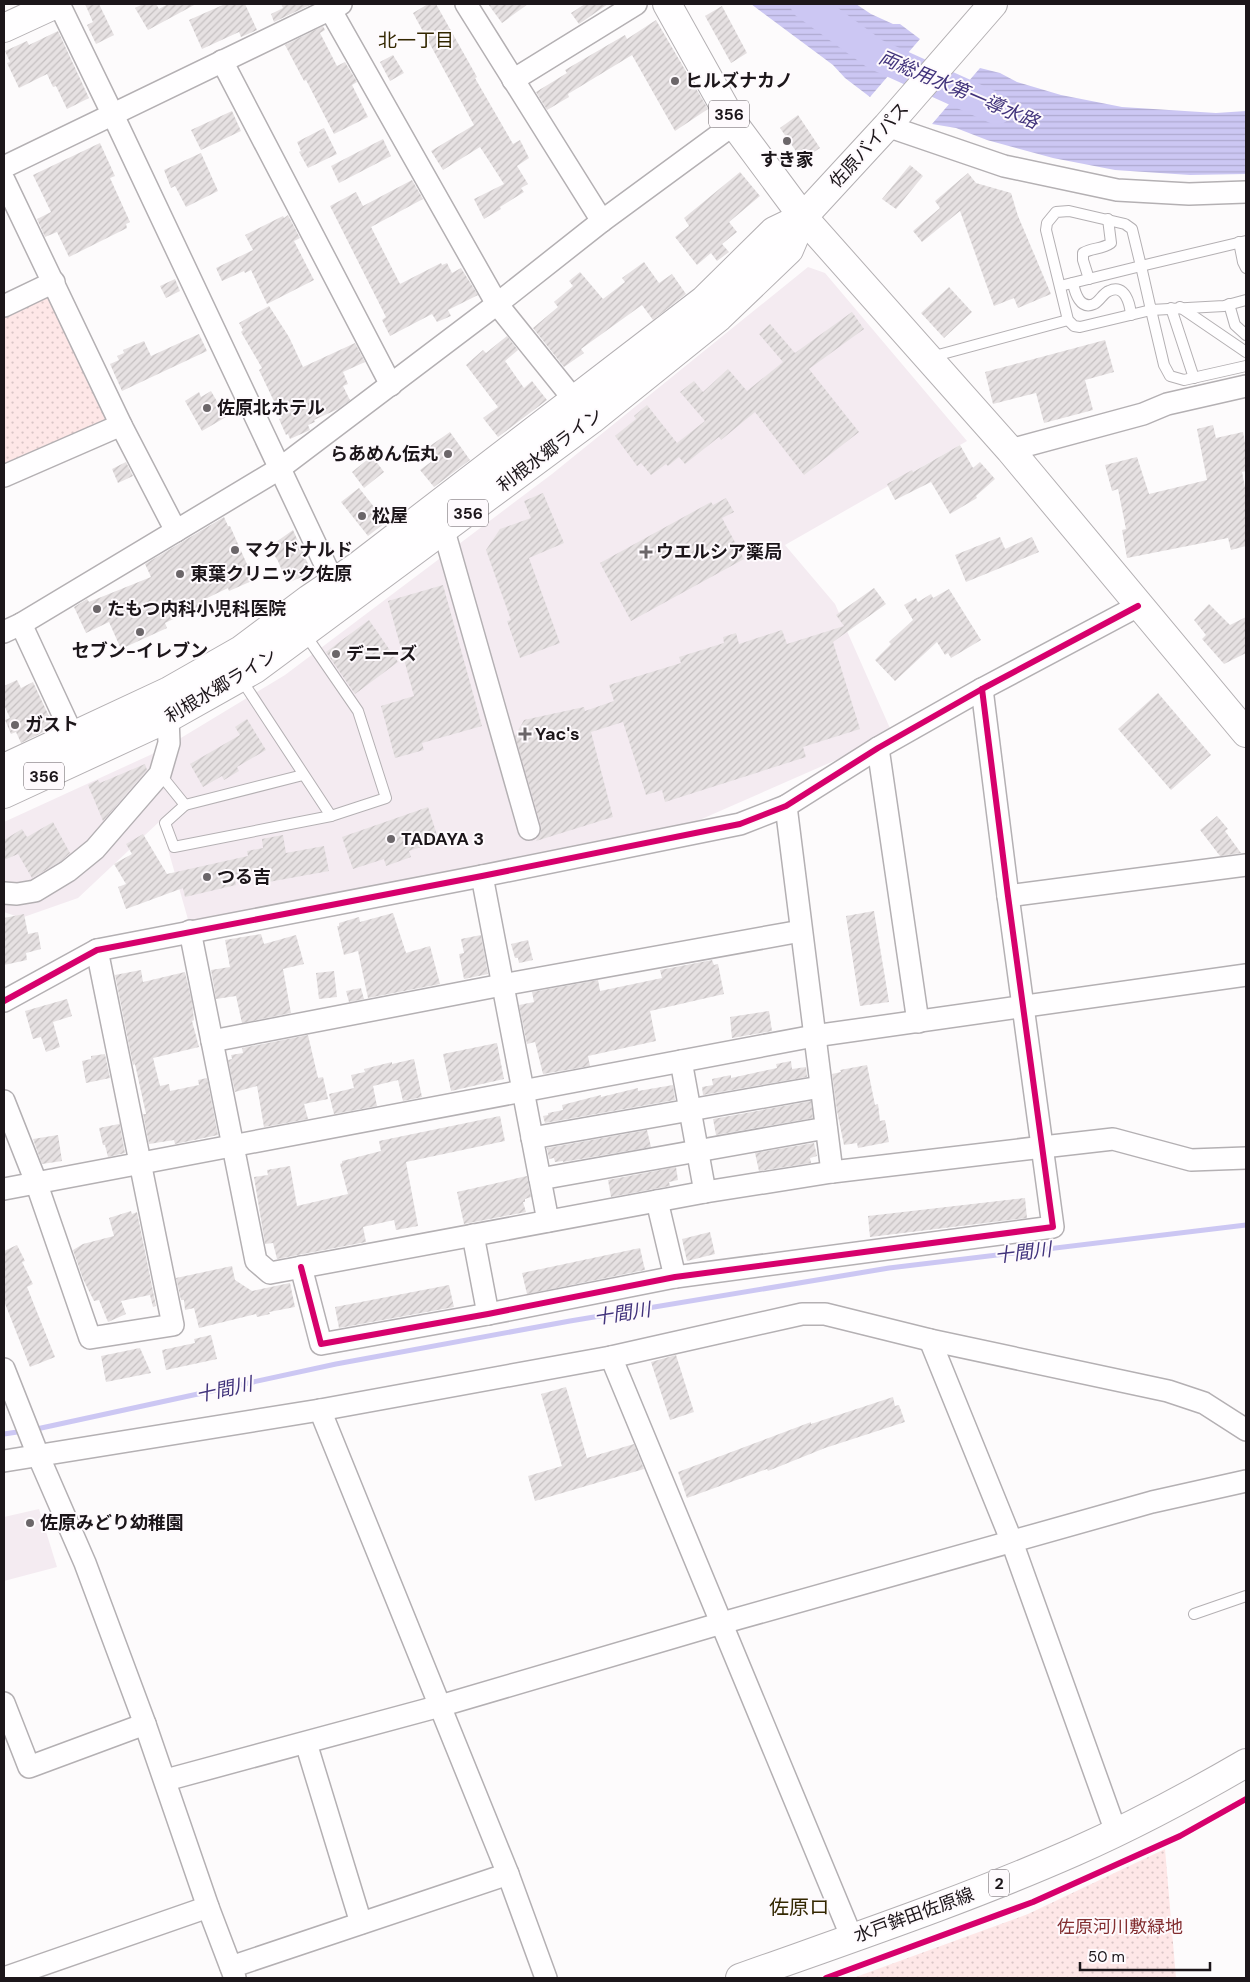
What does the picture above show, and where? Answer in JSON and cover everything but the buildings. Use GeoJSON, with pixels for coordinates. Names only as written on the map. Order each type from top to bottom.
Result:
{"type":"FeatureCollection","features":[{"type":"Feature","properties":{"kind":"main road"},"geometry":{"type":"LineString","coordinates":[[4,28],[57,4]]}},
{"type":"Feature","properties":{"kind":"main road","name":"356"},"geometry":{"type":"LineString","coordinates":[[667,4],[734,124],[803,217]]}},
{"type":"Feature","properties":{"kind":"main road","name":"佐原バイパス"},"geometry":{"type":"LineString","coordinates":[[803,217],[890,122],[993,4]]}},
{"type":"Feature","properties":{"kind":"main road"},"geometry":{"type":"LineString","coordinates":[[803,217],[1010,450],[1138,606],[1246,733]]}},
{"type":"Feature","properties":{"kind":"main road","name":"利根水郷ライン"},"geometry":{"type":"LineString","coordinates":[[4,768],[79,748],[168,718],[255,669],[305,633],[358,566],[719,317],[788,250],[803,217]]}},
{"type":"Feature","properties":{"kind":"main road","name":"利根水郷ライン"},"geometry":{"type":"LineString","coordinates":[[4,794],[169,691],[444,531],[583,410]]}},
{"type":"Feature","properties":{"kind":"main road","name":"水戸鉾田佐原線"},"geometry":{"type":"LineString","coordinates":[[740,1978],[1025,1873],[1116,1832],[1203,1788],[1246,1763]]}},
{"type":"Feature","properties":{"kind":"street"},"geometry":{"type":"LineString","coordinates":[[57,4],[113,115],[338,593]]}},
{"type":"Feature","properties":{"kind":"street"},"geometry":{"type":"LineString","coordinates":[[466,4],[602,221]]}},
{"type":"Feature","properties":{"kind":"street"},"geometry":{"type":"LineString","coordinates":[[513,80],[636,4]]}},
{"type":"Feature","properties":{"kind":"street"},"geometry":{"type":"LineString","coordinates":[[4,167],[336,6],[497,304],[583,410]]}},
{"type":"Feature","properties":{"kind":"street"},"geometry":{"type":"LineString","coordinates":[[222,61],[391,385]]}},
{"type":"Feature","properties":{"kind":"street"},"geometry":{"type":"LineString","coordinates":[[890,122],[1004,166],[1117,190],[1189,194],[1246,192]]}},
{"type":"Feature","properties":{"kind":"street"},"geometry":{"type":"LineString","coordinates":[[79,748],[12,628],[279,469],[497,304],[602,221],[734,124]]}},
{"type":"Feature","properties":{"kind":"street"},"geometry":{"type":"LineString","coordinates":[[4,180],[121,426],[176,531]]}},
{"type":"Feature","properties":{"kind":"street"},"geometry":{"type":"LineString","coordinates":[[4,306],[54,282]]}},
{"type":"Feature","properties":{"kind":"street"},"geometry":{"type":"LineString","coordinates":[[1010,450],[1143,414],[1167,404],[1246,386]]}},
{"type":"Feature","properties":{"kind":"street"},"geometry":{"type":"LineString","coordinates":[[4,476],[121,426]]}},
{"type":"Feature","properties":{"kind":"street"},"geometry":{"type":"LineString","coordinates":[[444,531],[529,829]]}},
{"type":"Feature","properties":{"kind":"street"},"geometry":{"type":"LineString","coordinates":[[4,1001],[97,950],[740,824],[786,806],[878,748],[982,689],[1138,606]]}},
{"type":"Feature","properties":{"kind":"street"},"geometry":{"type":"LineString","coordinates":[[301,1267],[321,1344],[488,1314],[675,1277],[1053,1227],[982,689]]}},
{"type":"Feature","properties":{"kind":"street"},"geometry":{"type":"LineString","coordinates":[[4,892],[17,894],[36,891],[68,872],[85,859],[160,774],[169,743],[168,718]]}},
{"type":"Feature","properties":{"kind":"street"},"geometry":{"type":"LineString","coordinates":[[878,748],[918,1022]]}},
{"type":"Feature","properties":{"kind":"street"},"geometry":{"type":"LineString","coordinates":[[786,806],[832,1172]]}},
{"type":"Feature","properties":{"kind":"street"},"geometry":{"type":"LineString","coordinates":[[1008,896],[1246,865]]}},
{"type":"Feature","properties":{"kind":"street"},"geometry":{"type":"LineString","coordinates":[[482,876],[548,1221]]}},
{"type":"Feature","properties":{"kind":"street"},"geometry":{"type":"LineString","coordinates":[[190,931],[256,1261],[270,1273],[705,1192],[832,1172],[1113,1138],[1191,1160],[1246,1158]]}},
{"type":"Feature","properties":{"kind":"street"},"geometry":{"type":"LineString","coordinates":[[212,1041],[502,985],[801,931]]}},
{"type":"Feature","properties":{"kind":"street"},"geometry":{"type":"LineString","coordinates":[[4,1101],[36,1182],[90,1338],[173,1325],[97,950]]}},
{"type":"Feature","properties":{"kind":"street"},"geometry":{"type":"LineString","coordinates":[[4,1189],[814,1036],[1246,975]]}},
{"type":"Feature","properties":{"kind":"street"},"geometry":{"type":"LineString","coordinates":[[681,1061],[705,1192]]}},
{"type":"Feature","properties":{"kind":"street"},"geometry":{"type":"LineString","coordinates":[[532,1138],[820,1087]]}},
{"type":"Feature","properties":{"kind":"street"},"geometry":{"type":"LineString","coordinates":[[540,1179],[826,1128]]}},
{"type":"Feature","properties":{"kind":"street"},"geometry":{"type":"LineString","coordinates":[[657,1201],[675,1277]]}},
{"type":"Feature","properties":{"kind":"street"},"geometry":{"type":"LineString","coordinates":[[473,1235],[488,1314]]}},
{"type":"Feature","properties":{"kind":"street"},"geometry":{"type":"LineString","coordinates":[[4,1461],[320,1410],[611,1357],[802,1314],[825,1314],[930,1340],[1168,1391],[1204,1402],[1246,1430]]}},
{"type":"Feature","properties":{"kind":"street"},"geometry":{"type":"LineString","coordinates":[[930,1340],[1012,1542],[1116,1832]]}},
{"type":"Feature","properties":{"kind":"street"},"geometry":{"type":"LineString","coordinates":[[611,1357],[852,1938]]}},
{"type":"Feature","properties":{"kind":"street"},"geometry":{"type":"LineString","coordinates":[[4,1369],[11,1396],[85,1564],[166,1780],[208,1907],[233,1973],[361,1923],[508,1874]]}},
{"type":"Feature","properties":{"kind":"street"},"geometry":{"type":"LineString","coordinates":[[320,1410],[508,1874],[546,1978]]}},
{"type":"Feature","properties":{"kind":"street"},"geometry":{"type":"LineString","coordinates":[[166,1780],[440,1706],[722,1623],[1152,1502],[1246,1482]]}},
{"type":"Feature","properties":{"kind":"street"},"geometry":{"type":"LineString","coordinates":[[4,1703],[29,1767],[145,1724]]}},
{"type":"Feature","properties":{"kind":"street"},"geometry":{"type":"LineString","coordinates":[[306,1743],[361,1923]]}},
{"type":"Feature","properties":{"kind":"street"},"geometry":{"type":"LineString","coordinates":[[4,1978],[208,1907]]}},
{"type":"Feature","properties":{"kind":"lane"},"geometry":{"type":"LineString","coordinates":[[1246,300],[1229,304],[1151,310],[1080,327],[1074,326],[1068,320],[1046,230],[1047,223],[1056,212],[1069,210],[1125,224],[1132,229],[1141,266],[1151,310],[1164,365],[1170,376],[1184,380],[1246,366]]}},
{"type":"Feature","properties":{"kind":"lane"},"geometry":{"type":"LineString","coordinates":[[1089,279],[1083,260],[1083,253],[1089,249],[1104,248],[1111,243],[1108,219]]}},
{"type":"Feature","properties":{"kind":"lane"},"geometry":{"type":"LineString","coordinates":[[1060,286],[1243,241],[1243,262],[1246,268]]}},
{"type":"Feature","properties":{"kind":"lane"},"geometry":{"type":"LineString","coordinates":[[1073,283],[1075,294],[1079,301],[1086,304],[1094,304],[1109,290],[1117,289],[1125,294],[1130,302],[1130,315]]}},
{"type":"Feature","properties":{"kind":"lane"},"geometry":{"type":"LineString","coordinates":[[1229,304],[1236,325],[1246,335]]}},
{"type":"Feature","properties":{"kind":"lane"},"geometry":{"type":"LineString","coordinates":[[1175,308],[1246,352]]}},
{"type":"Feature","properties":{"kind":"lane"},"geometry":{"type":"LineString","coordinates":[[1175,308],[1194,378]]}},
{"type":"Feature","properties":{"kind":"lane"},"geometry":{"type":"LineString","coordinates":[[927,358],[1068,320]]}},
{"type":"Feature","properties":{"kind":"lane"},"geometry":{"type":"LineString","coordinates":[[303,774],[185,805],[165,823],[174,846],[331,816],[386,798],[358,711],[305,633]]}},
{"type":"Feature","properties":{"kind":"lane"},"geometry":{"type":"LineString","coordinates":[[241,678],[331,816]]}},
{"type":"Feature","properties":{"kind":"lane"},"geometry":{"type":"LineString","coordinates":[[160,774],[185,805]]}},
{"type":"Feature","properties":{"kind":"lane"},"geometry":{"type":"LineString","coordinates":[[1194,1614],[1246,1596]]}},
{"type":"Feature","properties":{"kind":"shaded area"},"geometry":{"type":"Polygon","coordinates":[[[751,4],[856,4],[871,14],[893,24],[900,24],[920,39],[870,97],[845,78],[833,65],[751,4]]]}},
{"type":"Feature","properties":{"kind":"shaded area"},"geometry":{"type":"Polygon","coordinates":[[[980,68],[1000,73],[1017,82],[1061,95],[1122,107],[1216,113],[1246,111],[1246,174],[1190,175],[1115,170],[1053,158],[987,140],[956,128],[932,124],[980,68]]]}},
{"type":"Feature","properties":{"kind":"shaded area"},"geometry":{"type":"Polygon","coordinates":[[[808,267],[825,273],[967,441],[785,545],[835,604],[893,735],[688,825],[189,923],[160,821],[78,898],[21,918],[4,912],[4,822],[161,750],[285,675],[552,474],[808,267]]]}},
{"type":"Feature","properties":{"kind":"shaded area"},"geometry":{"type":"Polygon","coordinates":[[[39,1509],[57,1567],[4,1581],[4,1517],[39,1509]]]}},
{"type":"Feature","properties":{"kind":"green space"},"geometry":{"type":"Polygon","coordinates":[[[54,282],[121,425],[4,476],[4,306],[54,282]]]}},
{"type":"Feature","properties":{"kind":"green space","name":"佐原河川敷緑地"},"geometry":{"type":"Polygon","coordinates":[[[1165,1849],[1176,1978],[853,1978],[1028,1914],[1165,1849]]]}},
{"type":"Feature","properties":{"kind":"waterway","name":"両総用水第一導水路"},"geometry":{"type":"LineString","coordinates":[[806,4],[875,54],[997,109]]}},
{"type":"Feature","properties":{"kind":"waterway","name":"十間川"},"geometry":{"type":"LineString","coordinates":[[32,1430],[336,1364],[570,1321],[889,1268],[1246,1225]]}},
{"type":"Feature","properties":{"kind":"waterway","name":"十間川"},"geometry":{"type":"LineString","coordinates":[[4,1434],[24,1431]]}},
{"type":"Feature","properties":{"kind":"cycle path"},"geometry":{"type":"LineString","coordinates":[[4,1001],[97,950],[740,824],[786,806],[878,748],[982,689],[1138,606]]}},
{"type":"Feature","properties":{"kind":"cycle path"},"geometry":{"type":"LineString","coordinates":[[301,1267],[321,1344],[488,1314],[675,1277],[1053,1227],[982,689]]}},
{"type":"Feature","properties":{"kind":"cycle path"},"geometry":{"type":"LineString","coordinates":[[826,1978],[1033,1902],[1180,1836],[1246,1799]]}},
{"type":"Feature","properties":{"kind":"place","name":"ヒルズナカノ"},"geometry":{"type":"Point","coordinates":[675,81]}},
{"type":"Feature","properties":{"kind":"place","name":"すき家"},"geometry":{"type":"Point","coordinates":[787,141]}},
{"type":"Feature","properties":{"kind":"place","name":"佐原北ホテル"},"geometry":{"type":"Point","coordinates":[207,408]}},
{"type":"Feature","properties":{"kind":"place","name":"らあめん伝丸"},"geometry":{"type":"Point","coordinates":[448,454]}},
{"type":"Feature","properties":{"kind":"place","name":"松屋"},"geometry":{"type":"Point","coordinates":[362,516]}},
{"type":"Feature","properties":{"kind":"place","name":"マクドナルド"},"geometry":{"type":"Point","coordinates":[235,550]}},
{"type":"Feature","properties":{"kind":"place","name":"ウエルシア薬局"},"geometry":{"type":"Point","coordinates":[646,552]}},
{"type":"Feature","properties":{"kind":"place","name":"東葉クリニック佐原"},"geometry":{"type":"Point","coordinates":[180,574]}},
{"type":"Feature","properties":{"kind":"place","name":"たもつ内科小児科医院"},"geometry":{"type":"Point","coordinates":[97,609]}},
{"type":"Feature","properties":{"kind":"place","name":"セブン-イレブン"},"geometry":{"type":"Point","coordinates":[140,632]}},
{"type":"Feature","properties":{"kind":"place","name":"デニーズ"},"geometry":{"type":"Point","coordinates":[336,654]}},
{"type":"Feature","properties":{"kind":"place","name":"ガスト"},"geometry":{"type":"Point","coordinates":[15,725]}},
{"type":"Feature","properties":{"kind":"place","name":"Yac's"},"geometry":{"type":"Point","coordinates":[525,734]}},
{"type":"Feature","properties":{"kind":"place","name":"TADAYA 3"},"geometry":{"type":"Point","coordinates":[391,839]}},
{"type":"Feature","properties":{"kind":"place","name":"つる吉"},"geometry":{"type":"Point","coordinates":[207,877]}},
{"type":"Feature","properties":{"kind":"place","name":"佐原みどり幼稚園"},"geometry":{"type":"Point","coordinates":[30,1523]}},
{"type":"Feature","properties":{"kind":"district","name":"北一丁目"},"geometry":{"type":"Point","coordinates":[416,40]}},
{"type":"Feature","properties":{"kind":"district","name":"佐原ロ"},"geometry":{"type":"Point","coordinates":[799,1907]}}]}
